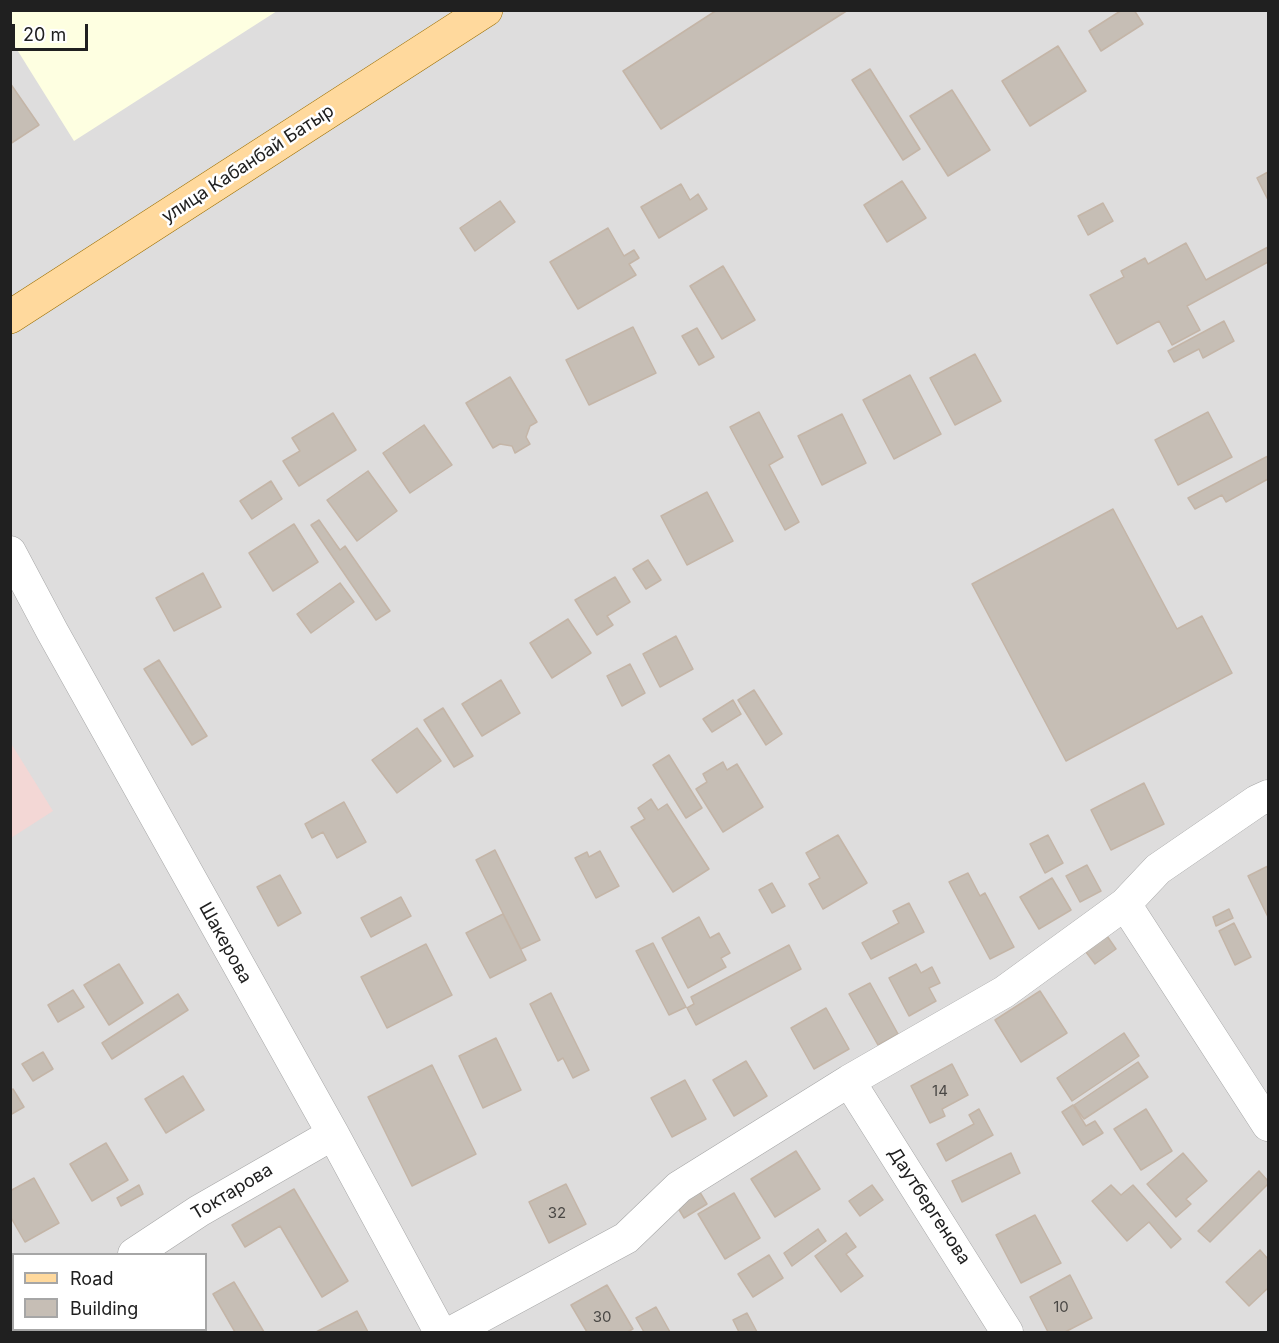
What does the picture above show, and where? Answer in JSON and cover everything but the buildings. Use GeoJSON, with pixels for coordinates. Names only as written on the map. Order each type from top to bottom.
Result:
{"type":"FeatureCollection","features":[{"type":"Feature","properties":{"kind":"main road","name":"улица Кабанбай Батыр"},"geometry":{"type":"LineString","coordinates":[[10,317],[486,10]]}},
{"type":"Feature","properties":{"kind":"street","name":"Шакерова"},"geometry":{"type":"LineString","coordinates":[[10,552],[333,1134],[440,1332]]}},
{"type":"Feature","properties":{"kind":"street"},"geometry":{"type":"LineString","coordinates":[[452,1332],[626,1238],[680,1187],[849,1081],[1004,992],[1125,903],[1158,869],[1257,801],[1269,796]]}},
{"type":"Feature","properties":{"kind":"street"},"geometry":{"type":"LineString","coordinates":[[1125,903],[1269,1125]]}},
{"type":"Feature","properties":{"kind":"street","name":"Даутбергенова"},"geometry":{"type":"LineString","coordinates":[[849,1081],[1008,1332]]}},
{"type":"Feature","properties":{"kind":"street","name":"Токтарова"},"geometry":{"type":"LineString","coordinates":[[136,1253],[199,1211],[333,1134]]}},
{"type":"Feature","properties":{"kind":"shaded area"},"geometry":{"type":"Polygon","coordinates":[[[11,10],[277,11],[74,141],[11,40],[11,10]]]}},
{"type":"Feature","properties":{"kind":"shaded area"},"geometry":{"type":"Polygon","coordinates":[[[10,11],[1268,11],[1268,1332],[11,1332],[10,11]]]}},
{"type":"Feature","properties":{"kind":"shaded area"},"geometry":{"type":"Polygon","coordinates":[[[12,745],[53,811],[11,838],[10,746],[12,745]]]}}]}
